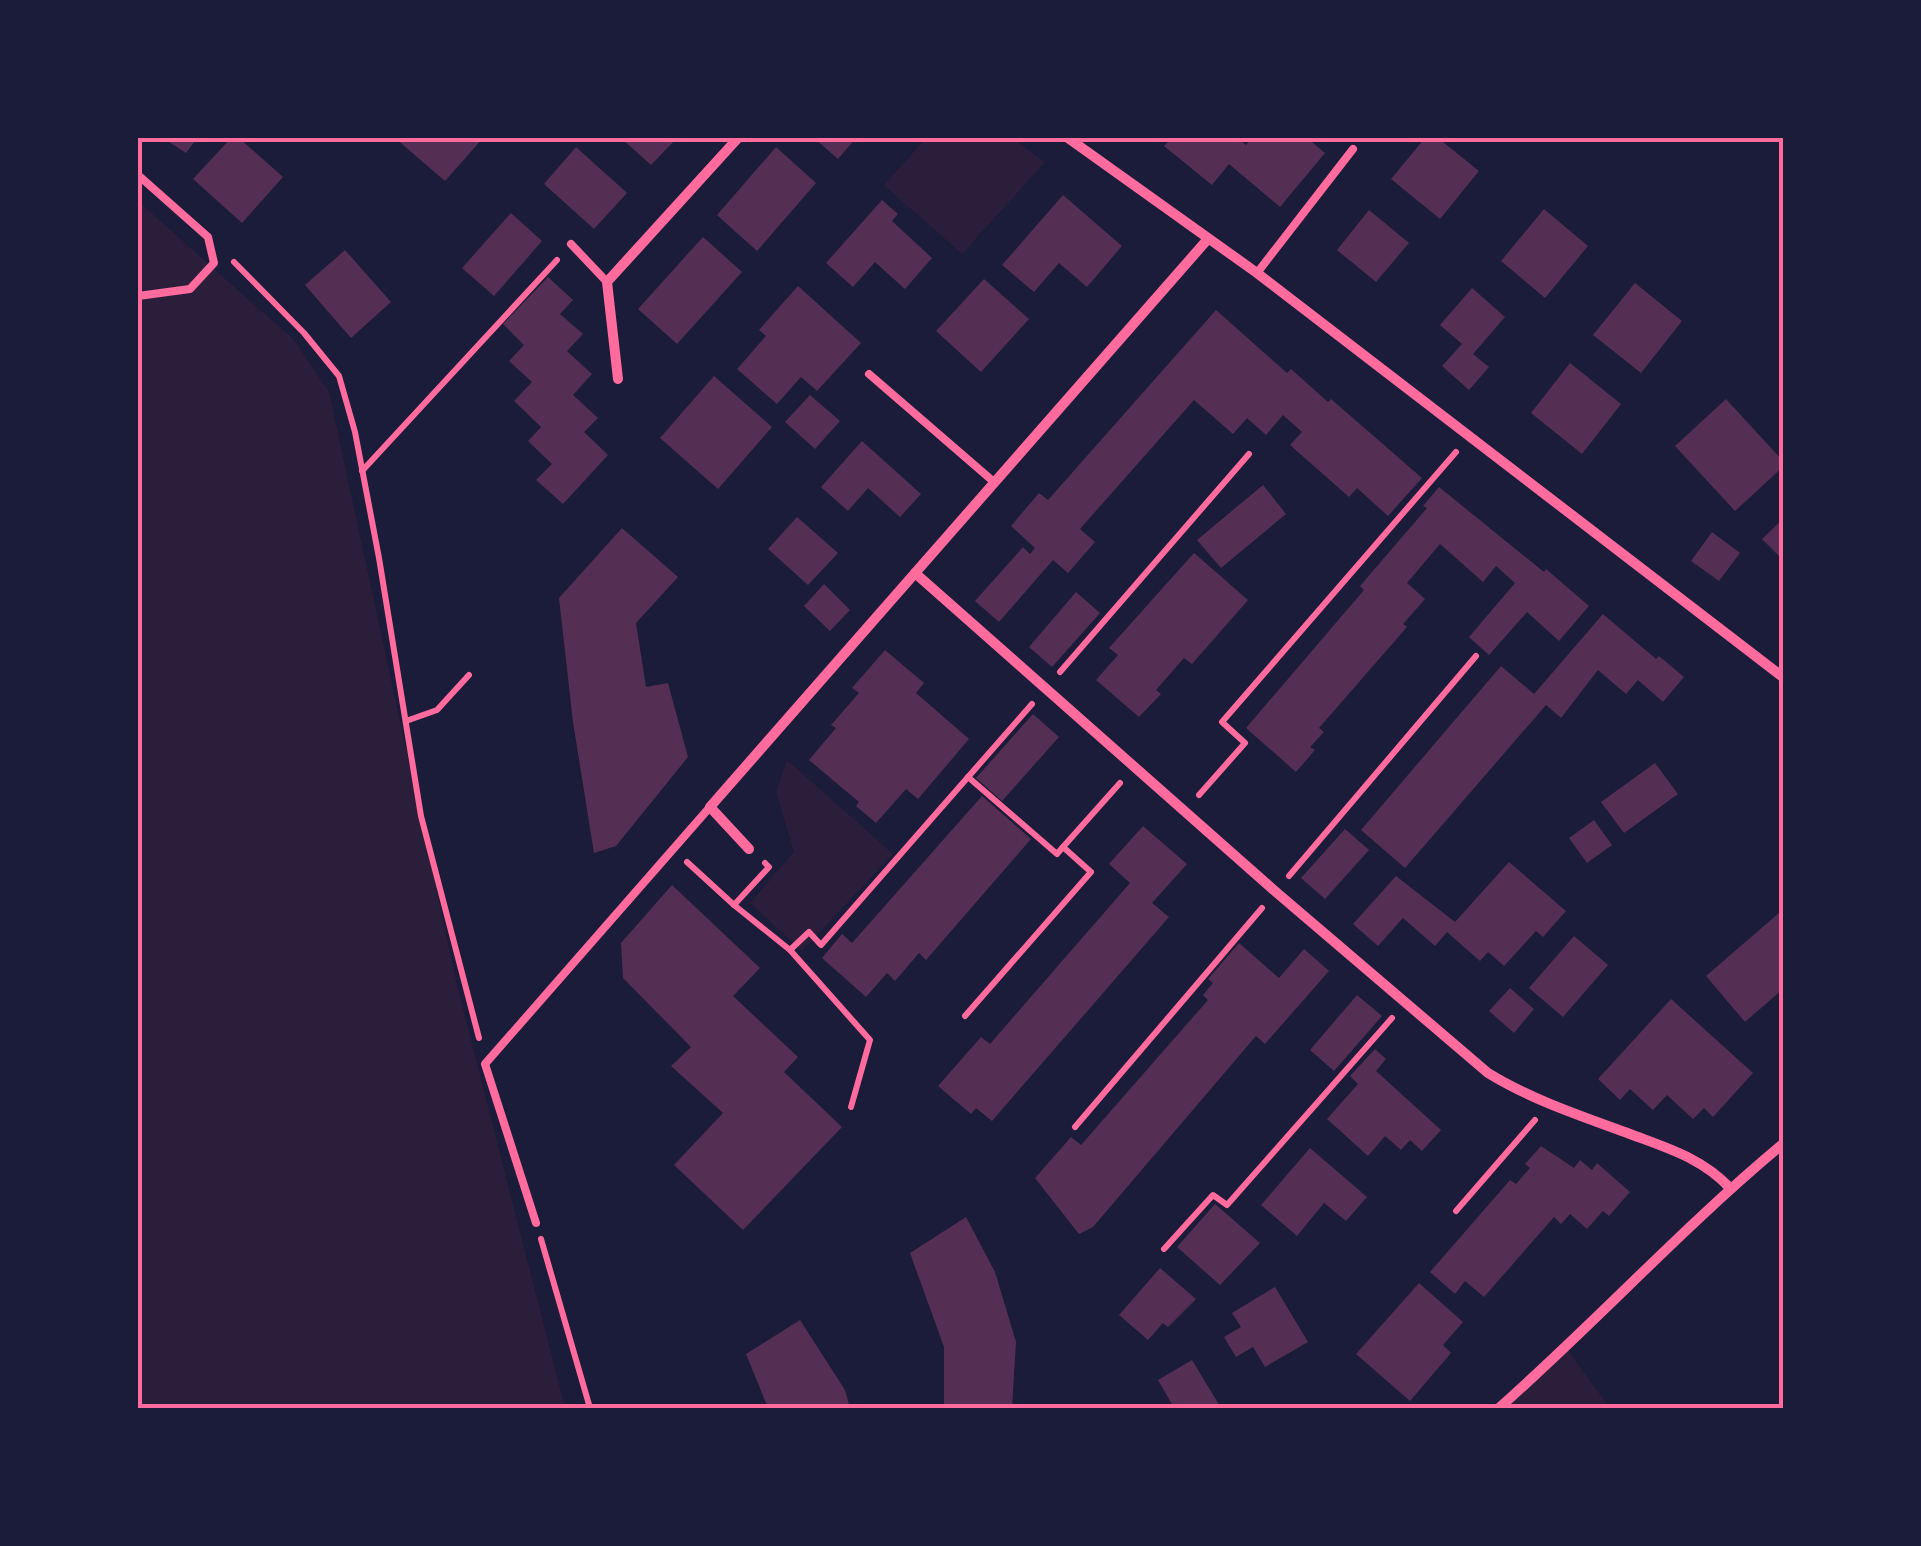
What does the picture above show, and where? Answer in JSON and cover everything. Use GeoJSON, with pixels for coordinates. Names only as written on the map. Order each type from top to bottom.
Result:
{"type":"FeatureCollection","features":[{"type":"Feature","properties":{"kind":"street"},"geometry":{"type":"LineString","coordinates":[[618,380],[606,282],[738,138]]}},
{"type":"Feature","properties":{"kind":"street"},"geometry":{"type":"LineString","coordinates":[[1068,138],[1258,273],[1784,678]]}},
{"type":"Feature","properties":{"kind":"street"},"geometry":{"type":"LineString","coordinates":[[749,849],[710,807],[1207,240]]}},
{"type":"Feature","properties":{"kind":"street"},"geometry":{"type":"LineString","coordinates":[[915,573],[1488,1073],[1548,1104],[1689,1156],[1714,1171],[1730,1188]]}},
{"type":"Feature","properties":{"kind":"street"},"geometry":{"type":"LineString","coordinates":[[1499,1408],[1730,1188],[1784,1143]]}},
{"type":"Feature","properties":{"kind":"lane"},"geometry":{"type":"LineString","coordinates":[[1258,273],[1353,150]]}},
{"type":"Feature","properties":{"kind":"lane"},"geometry":{"type":"LineString","coordinates":[[138,175],[208,236],[214,263],[190,289],[138,296]]}},
{"type":"Feature","properties":{"kind":"lane"},"geometry":{"type":"LineString","coordinates":[[571,244],[606,282]]}},
{"type":"Feature","properties":{"kind":"lane"},"geometry":{"type":"LineString","coordinates":[[869,374],[994,482]]}},
{"type":"Feature","properties":{"kind":"lane"},"geometry":{"type":"LineString","coordinates":[[536,1223],[486,1064],[710,807]]}},
{"type":"Feature","properties":{"kind":"path"},"geometry":{"type":"LineString","coordinates":[[208,236],[340,376],[362,472],[421,816],[486,1064]]}},
{"type":"Feature","properties":{"kind":"path"},"geometry":{"type":"LineString","coordinates":[[362,472],[571,244]]}},
{"type":"Feature","properties":{"kind":"path"},"geometry":{"type":"LineString","coordinates":[[1186,811],[1245,742],[1222,722],[1468,438]]}},
{"type":"Feature","properties":{"kind":"path"},"geometry":{"type":"LineString","coordinates":[[406,721],[437,710],[469,675]]}},
{"type":"Feature","properties":{"kind":"path"},"geometry":{"type":"LineString","coordinates":[[968,777],[1058,854],[1134,767]]}},
{"type":"Feature","properties":{"kind":"path"},"geometry":{"type":"LineString","coordinates":[[966,1016],[1092,872],[1063,847]]}},
{"type":"Feature","properties":{"kind":"path"},"geometry":{"type":"LineString","coordinates":[[673,849],[790,950],[870,1040],[851,1107]]}},
{"type":"Feature","properties":{"kind":"path"},"geometry":{"type":"LineString","coordinates":[[734,905],[769,867],[749,849]]}},
{"type":"Feature","properties":{"kind":"path"},"geometry":{"type":"LineString","coordinates":[[790,950],[809,932],[821,945],[835,928]]}},
{"type":"Feature","properties":{"kind":"path"},"geometry":{"type":"LineString","coordinates":[[1164,1249],[1214,1195],[1227,1205],[1406,1002]]}},
{"type":"Feature","properties":{"kind":"path"},"geometry":{"type":"LineString","coordinates":[[1456,1210],[1548,1104]]}},
{"type":"Feature","properties":{"kind":"path"},"geometry":{"type":"LineString","coordinates":[[536,1223],[590,1408]]}},
{"type":"Feature","properties":{"kind":"shaded area"},"geometry":{"type":"Polygon","coordinates":[[[926,138],[1012,138],[1045,162],[962,254],[884,185],[926,138]]]}},
{"type":"Feature","properties":{"kind":"shaded area"},"geometry":{"type":"Polygon","coordinates":[[[138,201],[294,340],[329,392],[457,985],[565,1408],[138,1408],[138,201]]]}},
{"type":"Feature","properties":{"kind":"shaded area"},"geometry":{"type":"Polygon","coordinates":[[[787,760],[893,854],[802,951],[750,903],[794,852],[776,792],[787,760]]]}},
{"type":"Feature","properties":{"kind":"shaded area"},"geometry":{"type":"Polygon","coordinates":[[[1566,1348],[1610,1408],[1499,1408],[1566,1348]]]}},
{"type":"Feature","properties":{"kind":"building"},"geometry":{"type":"Polygon","coordinates":[[[163,138],[197,138],[186,153],[163,138]]]}},
{"type":"Feature","properties":{"kind":"building"},"geometry":{"type":"Polygon","coordinates":[[[231,138],[239,138],[283,177],[242,223],[193,179],[231,138]]]}},
{"type":"Feature","properties":{"kind":"building"},"geometry":{"type":"Polygon","coordinates":[[[395,138],[483,138],[445,181],[395,138]]]}},
{"type":"Feature","properties":{"kind":"building"},"geometry":{"type":"Polygon","coordinates":[[[621,138],[677,138],[651,165],[621,138]]]}},
{"type":"Feature","properties":{"kind":"building"},"geometry":{"type":"Polygon","coordinates":[[[814,138],[856,138],[838,159],[814,138]]]}},
{"type":"Feature","properties":{"kind":"building"},"geometry":{"type":"Polygon","coordinates":[[[1172,138],[1237,138],[1246,145],[1252,138],[1307,138],[1325,153],[1280,207],[1229,164],[1212,185],[1164,146],[1172,138]]]}},
{"type":"Feature","properties":{"kind":"building"},"geometry":{"type":"Polygon","coordinates":[[[1425,138],[1438,138],[1479,171],[1440,219],[1391,179],[1425,138]]]}},
{"type":"Feature","properties":{"kind":"building"},"geometry":{"type":"Polygon","coordinates":[[[576,147],[627,193],[594,229],[544,184],[576,147]]]}},
{"type":"Feature","properties":{"kind":"building"},"geometry":{"type":"Polygon","coordinates":[[[776,147],[816,183],[757,251],[717,215],[776,147]]]}},
{"type":"Feature","properties":{"kind":"building"},"geometry":{"type":"Polygon","coordinates":[[[1063,195],[1122,246],[1087,287],[1059,263],[1034,292],[1002,265],[1063,195]]]}},
{"type":"Feature","properties":{"kind":"building"},"geometry":{"type":"Polygon","coordinates":[[[882,200],[898,214],[892,221],[932,258],[905,289],[875,262],[853,287],[826,263],[882,200]]]}},
{"type":"Feature","properties":{"kind":"building"},"geometry":{"type":"Polygon","coordinates":[[[1544,209],[1588,246],[1545,298],[1501,261],[1544,209]]]}},
{"type":"Feature","properties":{"kind":"building"},"geometry":{"type":"Polygon","coordinates":[[[1369,210],[1409,243],[1376,282],[1337,250],[1369,210]]]}},
{"type":"Feature","properties":{"kind":"building"},"geometry":{"type":"Polygon","coordinates":[[[511,213],[542,241],[494,296],[462,268],[511,213]]]}},
{"type":"Feature","properties":{"kind":"building"},"geometry":{"type":"Polygon","coordinates":[[[703,237],[742,272],[677,344],[638,309],[703,237]]]}},
{"type":"Feature","properties":{"kind":"building"},"geometry":{"type":"Polygon","coordinates":[[[345,250],[391,302],[351,338],[305,285],[345,250]]]}},
{"type":"Feature","properties":{"kind":"building"},"geometry":{"type":"Polygon","coordinates":[[[548,277],[573,300],[560,314],[583,334],[567,351],[592,374],[573,395],[598,418],[584,432],[608,455],[563,504],[536,480],[552,464],[528,441],[541,427],[514,401],[532,382],[509,361],[524,345],[503,324],[548,277]]]}},
{"type":"Feature","properties":{"kind":"building"},"geometry":{"type":"Polygon","coordinates":[[[984,279],[1029,319],[981,372],[936,331],[984,279]]]}},
{"type":"Feature","properties":{"kind":"building"},"geometry":{"type":"Polygon","coordinates":[[[1635,283],[1682,321],[1641,373],[1593,335],[1635,283]]]}},
{"type":"Feature","properties":{"kind":"building"},"geometry":{"type":"Polygon","coordinates":[[[798,286],[861,343],[817,391],[801,377],[777,404],[737,369],[766,336],[759,330],[798,286]]]}},
{"type":"Feature","properties":{"kind":"building"},"geometry":{"type":"Polygon","coordinates":[[[1472,288],[1505,317],[1473,354],[1489,367],[1469,390],[1442,366],[1462,344],[1440,325],[1472,288]]]}},
{"type":"Feature","properties":{"kind":"building"},"geometry":{"type":"Polygon","coordinates":[[[1216,310],[1287,373],[1291,369],[1328,402],[1331,399],[1422,478],[1388,516],[1357,488],[1349,497],[1290,445],[1302,432],[1283,415],[1266,435],[1247,418],[1233,434],[1194,400],[1080,529],[1095,542],[1068,573],[1053,560],[999,622],[975,601],[1023,547],[1030,554],[1035,548],[1011,526],[1039,493],[1048,500],[1216,310]]]}},
{"type":"Feature","properties":{"kind":"building"},"geometry":{"type":"Polygon","coordinates":[[[1570,363],[1621,404],[1582,454],[1531,413],[1570,363]]]}},
{"type":"Feature","properties":{"kind":"building"},"geometry":{"type":"Polygon","coordinates":[[[714,376],[772,427],[718,489],[660,438],[714,376]]]}},
{"type":"Feature","properties":{"kind":"building"},"geometry":{"type":"Polygon","coordinates":[[[810,395],[840,421],[815,449],[785,422],[810,395]]]}},
{"type":"Feature","properties":{"kind":"building"},"geometry":{"type":"Polygon","coordinates":[[[1726,399],[1784,462],[1735,511],[1675,446],[1726,399]]]}},
{"type":"Feature","properties":{"kind":"building"},"geometry":{"type":"Polygon","coordinates":[[[862,441],[921,494],[900,517],[868,488],[848,511],[821,487],[862,441]]]}},
{"type":"Feature","properties":{"kind":"building"},"geometry":{"type":"Polygon","coordinates":[[[1263,485],[1286,514],[1221,568],[1197,540],[1263,485]]]}},
{"type":"Feature","properties":{"kind":"building"},"geometry":{"type":"Polygon","coordinates":[[[1439,487],[1589,606],[1559,641],[1527,612],[1489,655],[1469,637],[1515,583],[1496,566],[1483,582],[1440,544],[1407,583],[1425,599],[1403,624],[1407,627],[1319,728],[1324,732],[1310,747],[1315,750],[1296,772],[1246,728],[1364,590],[1360,586],[1427,508],[1423,506],[1439,487]]]}},
{"type":"Feature","properties":{"kind":"building"},"geometry":{"type":"Polygon","coordinates":[[[797,517],[838,553],[808,585],[768,549],[797,517]]]}},
{"type":"Feature","properties":{"kind":"building"},"geometry":{"type":"Polygon","coordinates":[[[1784,518],[1784,561],[1762,539],[1784,518]]]}},
{"type":"Feature","properties":{"kind":"building"},"geometry":{"type":"Polygon","coordinates":[[[622,528],[678,577],[636,623],[646,687],[668,683],[688,757],[616,846],[594,853],[559,598],[622,528]]]}},
{"type":"Feature","properties":{"kind":"building"},"geometry":{"type":"Polygon","coordinates":[[[1712,532],[1740,553],[1719,581],[1691,561],[1712,532]]]}},
{"type":"Feature","properties":{"kind":"building"},"geometry":{"type":"Polygon","coordinates":[[[1194,553],[1248,600],[1192,664],[1184,658],[1156,690],[1161,694],[1139,717],[1096,680],[1118,655],[1109,648],[1194,553]]]}},
{"type":"Feature","properties":{"kind":"building"},"geometry":{"type":"Polygon","coordinates":[[[824,584],[850,610],[830,631],[804,606],[824,584]]]}},
{"type":"Feature","properties":{"kind":"building"},"geometry":{"type":"Polygon","coordinates":[[[1076,592],[1100,613],[1052,667],[1029,647],[1076,592]]]}},
{"type":"Feature","properties":{"kind":"building"},"geometry":{"type":"Polygon","coordinates":[[[1603,614],[1684,677],[1663,702],[1638,680],[1626,694],[1598,670],[1561,718],[1546,705],[1405,868],[1361,830],[1501,666],[1534,694],[1603,614]]]}},
{"type":"Feature","properties":{"kind":"building"},"geometry":{"type":"Polygon","coordinates":[[[885,650],[924,683],[916,693],[969,739],[918,799],[906,789],[876,823],[856,806],[859,802],[809,760],[836,728],[831,725],[859,693],[852,688],[885,650]]]}},
{"type":"Feature","properties":{"kind":"building"},"geometry":{"type":"Polygon","coordinates":[[[1033,714],[1059,737],[1002,801],[976,778],[1033,714]]]}},
{"type":"Feature","properties":{"kind":"building"},"geometry":{"type":"Polygon","coordinates":[[[1655,763],[1678,794],[1624,833],[1601,802],[1655,763]]]}},
{"type":"Feature","properties":{"kind":"building"},"geometry":{"type":"Polygon","coordinates":[[[982,796],[1031,839],[926,960],[919,953],[895,981],[887,973],[866,997],[822,958],[842,934],[852,943],[982,796]]]}},
{"type":"Feature","properties":{"kind":"building"},"geometry":{"type":"Polygon","coordinates":[[[1594,820],[1612,845],[1587,863],[1569,838],[1594,820]]]}},
{"type":"Feature","properties":{"kind":"building"},"geometry":{"type":"Polygon","coordinates":[[[1143,826],[1187,864],[1152,903],[1169,917],[992,1121],[976,1108],[971,1114],[938,1086],[981,1037],[990,1044],[1130,883],[1109,864],[1143,826]]]}},
{"type":"Feature","properties":{"kind":"building"},"geometry":{"type":"Polygon","coordinates":[[[1345,829],[1369,850],[1325,899],[1301,878],[1345,829]]]}},
{"type":"Feature","properties":{"kind":"building"},"geometry":{"type":"Polygon","coordinates":[[[1509,862],[1566,911],[1543,937],[1536,931],[1504,966],[1488,952],[1480,961],[1447,932],[1435,946],[1403,918],[1378,946],[1353,924],[1396,876],[1455,922],[1509,862]]]}},
{"type":"Feature","properties":{"kind":"building"},"geometry":{"type":"Polygon","coordinates":[[[672,885],[760,968],[733,996],[798,1057],[784,1072],[842,1127],[743,1230],[674,1165],[723,1113],[671,1066],[691,1047],[623,978],[621,943],[672,885]]]}},
{"type":"Feature","properties":{"kind":"building"},"geometry":{"type":"Polygon","coordinates":[[[1779,913],[1784,917],[1784,988],[1745,1022],[1706,976],[1779,913]]]}},
{"type":"Feature","properties":{"kind":"building"},"geometry":{"type":"Polygon","coordinates":[[[1574,936],[1608,965],[1563,1017],[1529,988],[1574,936]]]}},
{"type":"Feature","properties":{"kind":"building"},"geometry":{"type":"Polygon","coordinates":[[[1239,943],[1279,978],[1304,949],[1329,971],[1265,1044],[1256,1036],[1093,1227],[1079,1234],[1035,1178],[1071,1137],[1081,1145],[1208,1000],[1203,995],[1213,983],[1208,979],[1239,943]]]}},
{"type":"Feature","properties":{"kind":"building"},"geometry":{"type":"Polygon","coordinates":[[[1510,988],[1534,1009],[1514,1033],[1489,1011],[1510,988]]]}},
{"type":"Feature","properties":{"kind":"building"},"geometry":{"type":"Polygon","coordinates":[[[1357,995],[1382,1016],[1334,1071],[1310,1050],[1357,995]]]}},
{"type":"Feature","properties":{"kind":"building"},"geometry":{"type":"Polygon","coordinates":[[[1671,999],[1753,1073],[1713,1117],[1704,1108],[1693,1119],[1667,1095],[1653,1110],[1630,1089],[1620,1100],[1598,1079],[1671,999]]]}},
{"type":"Feature","properties":{"kind":"building"},"geometry":{"type":"Polygon","coordinates":[[[1375,1049],[1386,1059],[1376,1071],[1441,1130],[1422,1151],[1410,1140],[1401,1150],[1385,1136],[1368,1156],[1327,1119],[1358,1084],[1350,1076],[1375,1049]]]}},
{"type":"Feature","properties":{"kind":"building"},"geometry":{"type":"Polygon","coordinates":[[[1541,1146],[1574,1168],[1580,1160],[1592,1170],[1597,1163],[1630,1192],[1609,1216],[1603,1211],[1587,1229],[1570,1214],[1561,1224],[1554,1217],[1484,1297],[1465,1281],[1455,1294],[1430,1272],[1510,1180],[1516,1184],[1530,1168],[1525,1164],[1541,1146]]]}},
{"type":"Feature","properties":{"kind":"building"},"geometry":{"type":"Polygon","coordinates":[[[1310,1148],[1367,1197],[1346,1221],[1324,1203],[1297,1236],[1261,1205],[1310,1148]]]}},
{"type":"Feature","properties":{"kind":"building"},"geometry":{"type":"Polygon","coordinates":[[[1215,1204],[1260,1243],[1220,1285],[1177,1247],[1215,1204]]]}},
{"type":"Feature","properties":{"kind":"building"},"geometry":{"type":"Polygon","coordinates":[[[966,1217],[995,1272],[1016,1342],[1012,1408],[944,1408],[944,1347],[910,1253],[966,1217]]]}},
{"type":"Feature","properties":{"kind":"building"},"geometry":{"type":"Polygon","coordinates":[[[1160,1268],[1196,1299],[1168,1327],[1163,1323],[1148,1340],[1119,1315],[1160,1268]]]}},
{"type":"Feature","properties":{"kind":"building"},"geometry":{"type":"Polygon","coordinates":[[[1419,1283],[1463,1322],[1443,1345],[1451,1353],[1410,1401],[1356,1354],[1419,1283]]]}},
{"type":"Feature","properties":{"kind":"building"},"geometry":{"type":"Polygon","coordinates":[[[1275,1287],[1308,1342],[1265,1367],[1253,1347],[1236,1357],[1224,1337],[1241,1327],[1232,1313],[1275,1287]]]}},
{"type":"Feature","properties":{"kind":"building"},"geometry":{"type":"Polygon","coordinates":[[[800,1320],[845,1390],[850,1408],[768,1408],[746,1354],[800,1320]]]}},
{"type":"Feature","properties":{"kind":"building"},"geometry":{"type":"Polygon","coordinates":[[[1192,1360],[1221,1408],[1174,1408],[1158,1380],[1192,1360]]]}}]}
